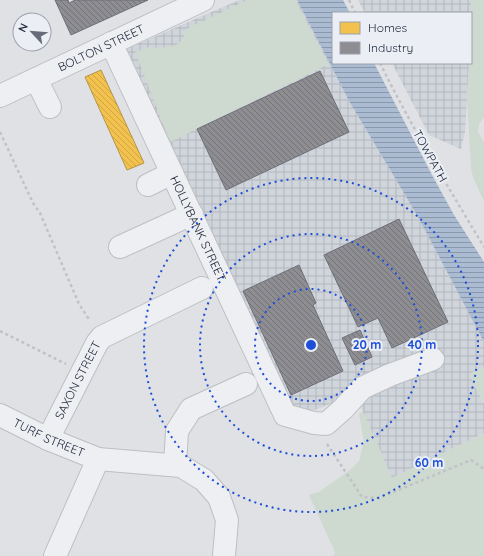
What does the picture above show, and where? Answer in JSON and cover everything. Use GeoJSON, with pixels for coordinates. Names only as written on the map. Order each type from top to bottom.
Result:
{"type":"FeatureCollection","features":[{"type":"Feature","properties":{"kind":"street","name":"BOLTON STREET"},"geometry":{"type":"LineString","coordinates":[[0,96],[203,0]]}},
{"type":"Feature","properties":{"kind":"street","name":"HOLLYBANK STREET"},"geometry":{"type":"LineString","coordinates":[[111,43],[285,414],[314,423],[326,424],[344,409],[362,388],[390,375],[433,359]]}},
{"type":"Feature","properties":{"kind":"street"},"geometry":{"type":"LineString","coordinates":[[36,79],[50,107]]}},
{"type":"Feature","properties":{"kind":"street"},"geometry":{"type":"LineString","coordinates":[[148,185],[172,173]]}},
{"type":"Feature","properties":{"kind":"street"},"geometry":{"type":"LineString","coordinates":[[120,247],[192,214]]}},
{"type":"Feature","properties":{"kind":"street","name":"SAXON STREET"},"geometry":{"type":"LineString","coordinates":[[48,439],[97,343],[102,337],[202,288]]}},
{"type":"Feature","properties":{"kind":"street"},"geometry":{"type":"LineString","coordinates":[[224,556],[227,520],[219,497],[204,480],[181,466],[175,465],[177,432],[191,409],[246,384]]}},
{"type":"Feature","properties":{"kind":"street","name":"TURF STREET"},"geometry":{"type":"LineString","coordinates":[[0,415],[48,439],[98,459],[175,465]]}},
{"type":"Feature","properties":{"kind":"street"},"geometry":{"type":"LineString","coordinates":[[55,556],[98,459]]}},
{"type":"Feature","properties":{"kind":"path"},"geometry":{"type":"LineString","coordinates":[[349,0],[355,12]]}},
{"type":"Feature","properties":{"kind":"path","name":"TOWPATH"},"geometry":{"type":"LineString","coordinates":[[380,64],[393,90],[442,178],[484,247]]}},
{"type":"Feature","properties":{"kind":"path"},"geometry":{"type":"LineString","coordinates":[[0,132],[33,203],[40,213],[79,304],[102,337]]}},
{"type":"Feature","properties":{"kind":"path"},"geometry":{"type":"LineString","coordinates":[[0,331],[82,372]]}},
{"type":"Feature","properties":{"kind":"path"},"geometry":{"type":"LineString","coordinates":[[344,472],[362,498],[379,498],[471,460],[484,469]]}},
{"type":"Feature","properties":{"kind":"shaded area"},"geometry":{"type":"Polygon","coordinates":[[[239,0],[297,0],[349,101],[417,215],[484,342],[484,367],[469,374],[484,404],[484,433],[392,478],[355,394],[277,425],[108,57],[239,0]]]}},
{"type":"Feature","properties":{"kind":"shaded area"},"geometry":{"type":"Polygon","coordinates":[[[247,0],[295,0],[329,64],[170,142],[135,52],[150,47],[161,48],[176,45],[183,39],[186,29],[247,0]]]}},
{"type":"Feature","properties":{"kind":"shaded area"},"geometry":{"type":"Polygon","coordinates":[[[358,0],[471,0],[471,12],[364,12],[358,0]]]}},
{"type":"Feature","properties":{"kind":"shaded area"},"geometry":{"type":"Polygon","coordinates":[[[471,0],[484,0],[484,117],[479,124],[478,132],[484,142],[484,201],[473,177],[471,168],[467,99],[469,64],[472,64],[471,0]]]}},
{"type":"Feature","properties":{"kind":"shaded area"},"geometry":{"type":"Polygon","coordinates":[[[393,64],[469,64],[465,132],[461,149],[429,135],[393,64]]]}},
{"type":"Feature","properties":{"kind":"shaded area"},"geometry":{"type":"Polygon","coordinates":[[[484,367],[484,404],[469,374],[484,367]]]}},
{"type":"Feature","properties":{"kind":"shaded area"},"geometry":{"type":"Polygon","coordinates":[[[363,411],[392,478],[484,433],[484,556],[333,556],[335,552],[309,495],[319,492],[350,470],[359,461],[364,442],[359,414],[363,411]]]}},
{"type":"Feature","properties":{"kind":"water"},"geometry":{"type":"Polygon","coordinates":[[[297,0],[343,0],[349,12],[332,12],[332,64],[375,64],[454,215],[484,262],[484,342],[417,215],[349,101],[297,0]]]}},
{"type":"Feature","properties":{"kind":"building: Homes"},"geometry":{"type":"Polygon","coordinates":[[[101,70],[144,163],[127,170],[85,77],[101,70]]]}},
{"type":"Feature","properties":{"kind":"building: Industry"},"geometry":{"type":"Polygon","coordinates":[[[55,0],[68,0],[69,3],[75,0],[148,0],[71,35],[55,0]]]}},
{"type":"Feature","properties":{"kind":"building: Industry"},"geometry":{"type":"Polygon","coordinates":[[[320,71],[349,132],[226,190],[197,129],[320,71]]]}},
{"type":"Feature","properties":{"kind":"building: Industry"},"geometry":{"type":"Polygon","coordinates":[[[399,219],[448,322],[392,348],[378,318],[358,327],[324,255],[399,219]]]}},
{"type":"Feature","properties":{"kind":"building: Industry"},"geometry":{"type":"Polygon","coordinates":[[[299,265],[316,303],[313,305],[343,371],[291,395],[243,291],[299,265]]]}},
{"type":"Feature","properties":{"kind":"building: Industry"},"geometry":{"type":"Polygon","coordinates":[[[360,330],[372,357],[355,365],[342,338],[360,330]]]}}]}
